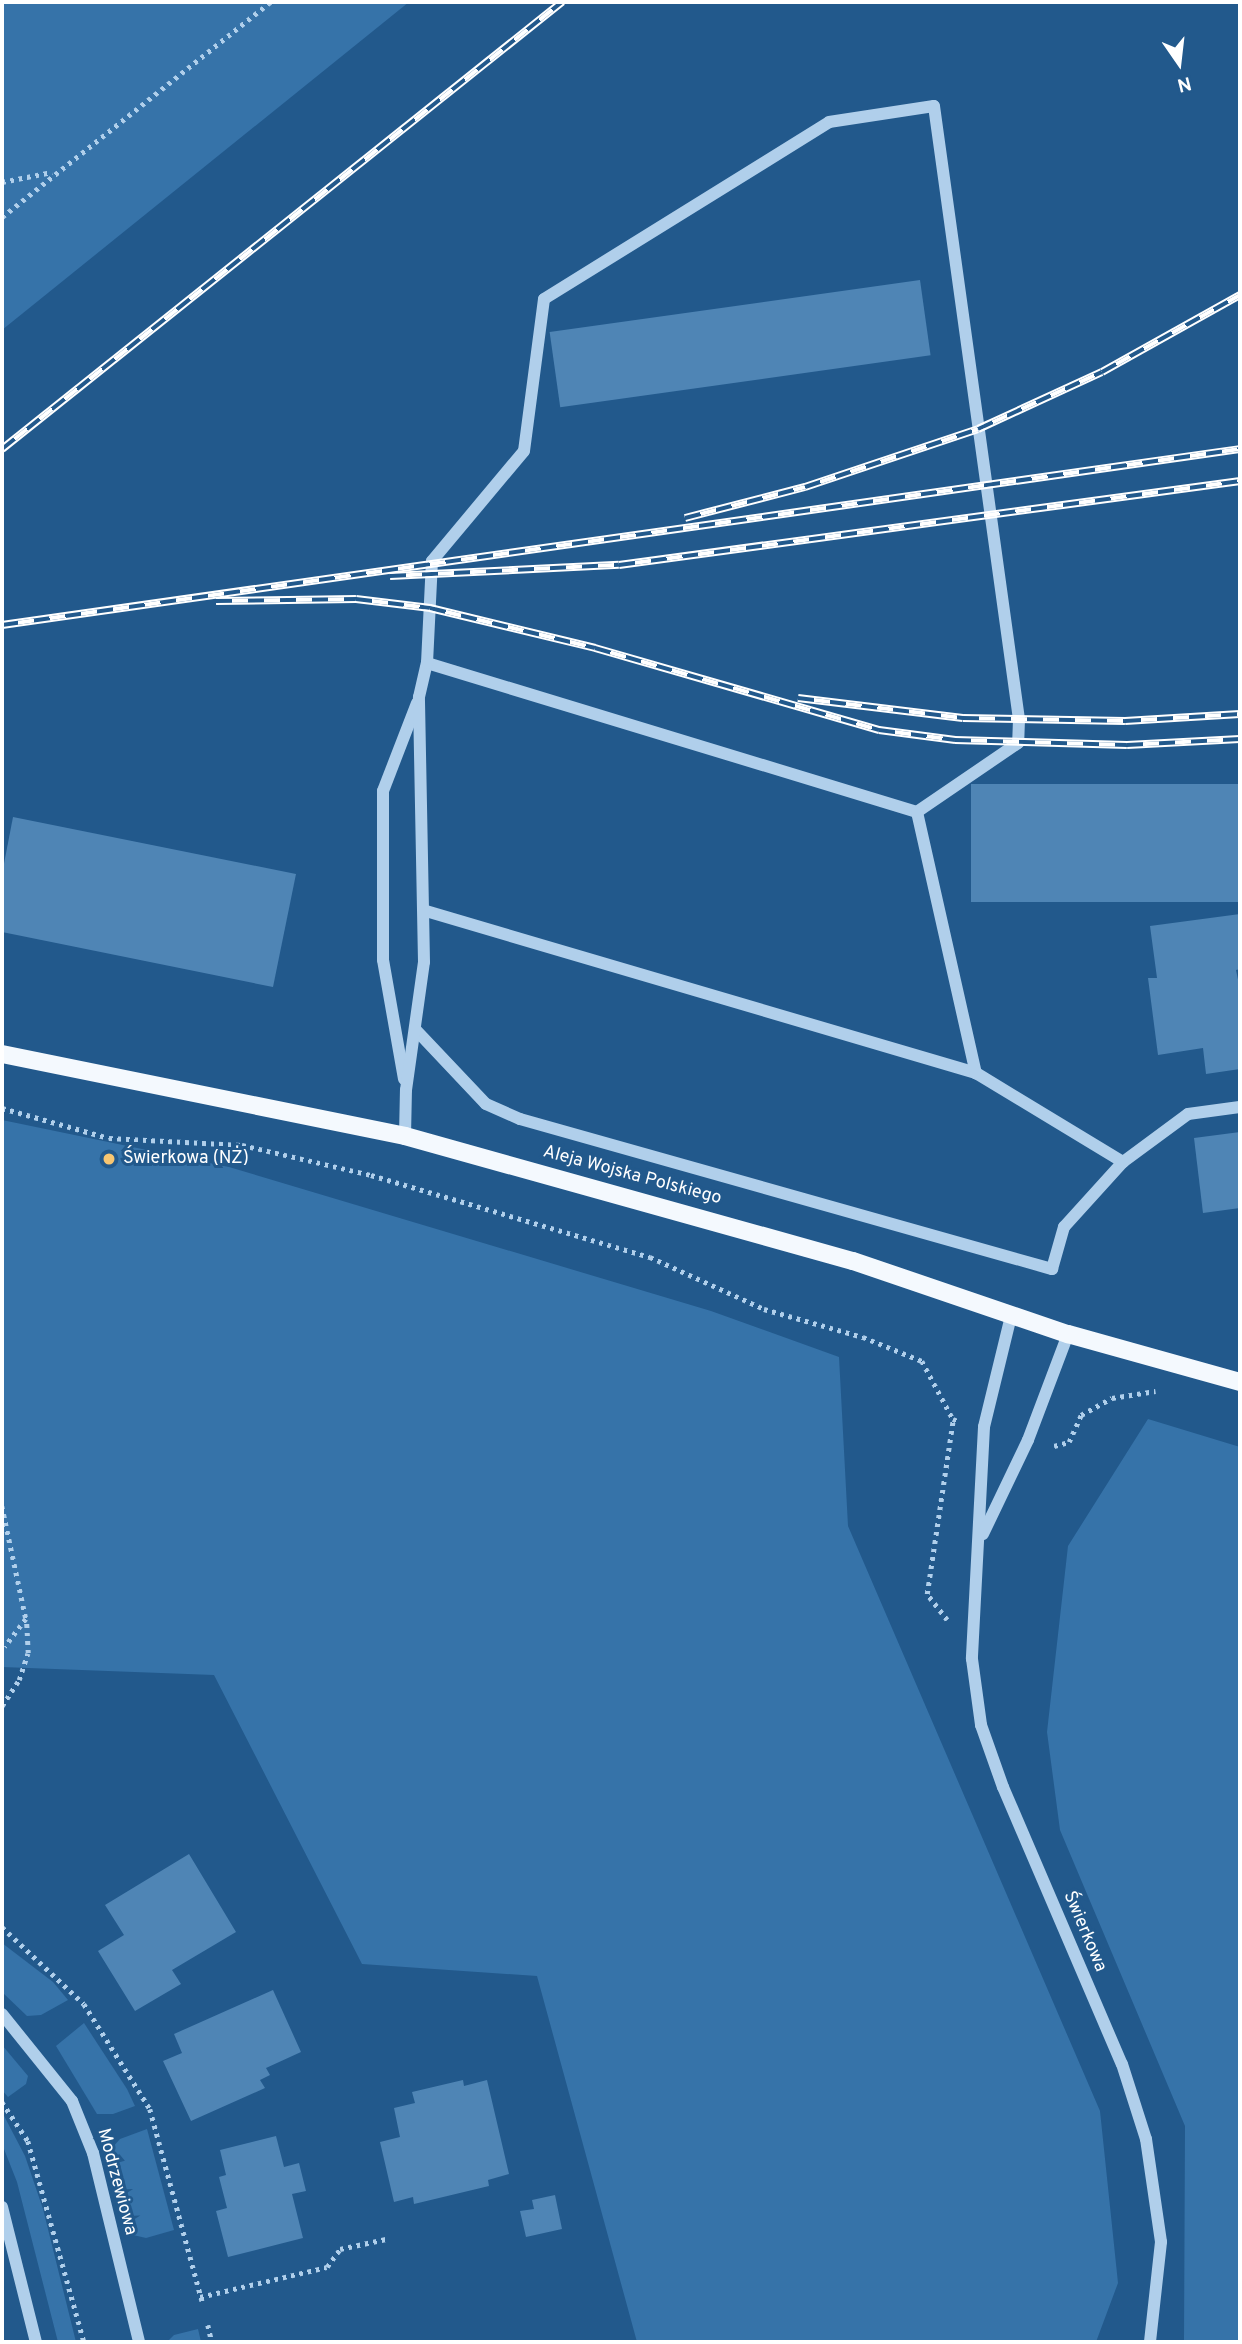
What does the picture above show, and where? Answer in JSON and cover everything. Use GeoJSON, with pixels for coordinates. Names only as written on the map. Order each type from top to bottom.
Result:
{"type":"FeatureCollection","features":[{"type":"Feature","properties":{"kind":"main road","name":"Aleja Wojska Polskiego"},"geometry":{"type":"LineString","coordinates":[[2,1054],[405,1136],[853,1261],[1068,1334],[1240,1382]]}},
{"type":"Feature","properties":{"kind":"street"},"geometry":{"type":"LineString","coordinates":[[406,1090],[383,960],[383,791],[419,697],[427,663],[432,561],[524,451],[544,299],[830,122],[934,106],[1019,719],[1018,743],[917,811]]}},
{"type":"Feature","properties":{"kind":"street"},"geometry":{"type":"LineString","coordinates":[[427,663],[917,811]]}},
{"type":"Feature","properties":{"kind":"street"},"geometry":{"type":"LineString","coordinates":[[405,1136],[406,1090],[415,1029],[426,911],[419,697]]}},
{"type":"Feature","properties":{"kind":"street"},"geometry":{"type":"LineString","coordinates":[[917,811],[976,1073]]}},
{"type":"Feature","properties":{"kind":"street"},"geometry":{"type":"LineString","coordinates":[[426,911],[976,1073],[1123,1162]]}},
{"type":"Feature","properties":{"kind":"street"},"geometry":{"type":"LineString","coordinates":[[415,1029],[486,1104],[520,1119],[1052,1269],[1064,1227],[1123,1162],[1188,1114],[1240,1107]]}},
{"type":"Feature","properties":{"kind":"street"},"geometry":{"type":"LineString","coordinates":[[981,1538],[984,1427],[1011,1316]]}},
{"type":"Feature","properties":{"kind":"street"},"geometry":{"type":"LineString","coordinates":[[981,1538],[1028,1440],[1068,1334]]}},
{"type":"Feature","properties":{"kind":"street","name":"Świerkowa"},"geometry":{"type":"LineString","coordinates":[[981,1538],[972,1594],[972,1639],[981,1725],[998,1774],[1122,2064],[1146,2139],[1161,2242],[1150,2342]]}},
{"type":"Feature","properties":{"kind":"street","name":"Modrzewiowa"},"geometry":{"type":"LineString","coordinates":[[2,2014],[72,2101],[93,2153],[139,2342]]}},
{"type":"Feature","properties":{"kind":"street"},"geometry":{"type":"LineString","coordinates":[[2,2207],[36,2342]]}},
{"type":"Feature","properties":{"kind":"path"},"geometry":{"type":"LineString","coordinates":[[2,217],[270,2]]}},
{"type":"Feature","properties":{"kind":"path"},"geometry":{"type":"LineString","coordinates":[[2,182],[56,171]]}},
{"type":"Feature","properties":{"kind":"path"},"geometry":{"type":"LineString","coordinates":[[2,1108],[109,1138],[242,1145],[372,1175],[650,1257],[764,1309],[863,1337],[922,1362],[953,1419],[927,1594],[939,1614],[972,1639]]}},
{"type":"Feature","properties":{"kind":"path"},"geometry":{"type":"LineString","coordinates":[[1045,1444],[1058,1447],[1069,1442],[1081,1415],[1112,1398],[1181,1388],[1204,1372]]}},
{"type":"Feature","properties":{"kind":"path"},"geometry":{"type":"LineString","coordinates":[[953,1419],[965,1422]]}},
{"type":"Feature","properties":{"kind":"path"},"geometry":{"type":"LineString","coordinates":[[2,1506],[26,1619],[28,1653],[19,1680],[2,1706]]}},
{"type":"Feature","properties":{"kind":"path"},"geometry":{"type":"LineString","coordinates":[[5,1647],[26,1619]]}},
{"type":"Feature","properties":{"kind":"path"},"geometry":{"type":"LineString","coordinates":[[2,1927],[84,2004],[150,2109],[201,2299],[327,2267],[340,2249],[386,2238]]}},
{"type":"Feature","properties":{"kind":"path"},"geometry":{"type":"LineString","coordinates":[[2,2102],[28,2141],[84,2342]]}},
{"type":"Feature","properties":{"kind":"path"},"geometry":{"type":"LineString","coordinates":[[208,2325],[212,2342]]}},
{"type":"Feature","properties":{"kind":"shaded area"},"geometry":{"type":"Polygon","coordinates":[[[2,2],[409,2],[2,330],[2,2]]]}},
{"type":"Feature","properties":{"kind":"shaded area"},"geometry":{"type":"Polygon","coordinates":[[[2,1120],[229,1167],[711,1311],[839,1357],[848,1526],[1100,2111],[1118,2283],[1096,2342],[637,2342],[537,1976],[362,1964],[214,1675],[2,1667],[2,1120]]]}},
{"type":"Feature","properties":{"kind":"shaded area"},"geometry":{"type":"Polygon","coordinates":[[[1148,1419],[1240,1447],[1240,2342],[1184,2342],[1185,2126],[1060,1830],[1047,1732],[1068,1546],[1148,1419]]]}},
{"type":"Feature","properties":{"kind":"shaded area"},"geometry":{"type":"Polygon","coordinates":[[[2,1943],[53,1982],[68,2000],[41,2015],[27,2016],[2,1992],[2,1943]]]}},
{"type":"Feature","properties":{"kind":"shaded area"},"geometry":{"type":"Polygon","coordinates":[[[84,2023],[135,2106],[113,2114],[97,2114],[56,2046],[84,2023]]]}},
{"type":"Feature","properties":{"kind":"shaded area"},"geometry":{"type":"Polygon","coordinates":[[[2,2045],[28,2076],[26,2084],[8,2097],[2,2090],[2,2045]]]}},
{"type":"Feature","properties":{"kind":"shaded area"},"geometry":{"type":"Polygon","coordinates":[[[2,2112],[25,2156],[43,2209],[76,2342],[58,2342],[17,2182],[2,2144],[2,2112]]]}},
{"type":"Feature","properties":{"kind":"shaded area"},"geometry":{"type":"Polygon","coordinates":[[[147,2129],[174,2230],[146,2238],[133,2235],[111,2149],[120,2139],[147,2129]]]}},
{"type":"Feature","properties":{"kind":"shaded area"},"geometry":{"type":"Polygon","coordinates":[[[198,2329],[201,2342],[167,2342],[174,2335],[198,2329]]]}},
{"type":"Feature","properties":{"kind":"building"},"geometry":{"type":"Polygon","coordinates":[[[920,280],[931,355],[560,407],[550,332],[920,280]]]}},
{"type":"Feature","properties":{"kind":"building"},"geometry":{"type":"Polygon","coordinates":[[[971,784],[1240,784],[1240,902],[971,902],[971,784]]]}},
{"type":"Feature","properties":{"kind":"building"},"geometry":{"type":"Polygon","coordinates":[[[13,817],[296,874],[273,987],[2,932],[2,874],[13,817]]]}},
{"type":"Feature","properties":{"kind":"building"},"geometry":{"type":"Polygon","coordinates":[[[1240,914],[1240,969],[1236,970],[1240,989],[1240,1069],[1206,1074],[1203,1048],[1158,1055],[1148,978],[1157,978],[1150,926],[1240,914]]]}},
{"type":"Feature","properties":{"kind":"building"},"geometry":{"type":"Polygon","coordinates":[[[1240,1132],[1240,1208],[1203,1213],[1194,1138],[1240,1132]]]}},
{"type":"Feature","properties":{"kind":"building"},"geometry":{"type":"Polygon","coordinates":[[[189,1854],[236,1932],[172,1970],[181,1984],[135,2011],[98,1951],[124,1935],[105,1905],[189,1854]]]}},
{"type":"Feature","properties":{"kind":"building"},"geometry":{"type":"Polygon","coordinates":[[[273,1990],[301,2052],[266,2068],[270,2075],[260,2080],[265,2088],[191,2121],[163,2061],[182,2053],[174,2034],[273,1990]]]}},
{"type":"Feature","properties":{"kind":"building"},"geometry":{"type":"Polygon","coordinates":[[[463,2080],[464,2086],[487,2080],[509,2174],[488,2180],[489,2186],[414,2204],[413,2197],[394,2202],[380,2142],[400,2137],[394,2108],[415,2103],[412,2092],[463,2080]]]}},
{"type":"Feature","properties":{"kind":"building"},"geometry":{"type":"Polygon","coordinates":[[[276,2136],[284,2167],[299,2163],[306,2191],[292,2194],[303,2238],[228,2257],[216,2211],[227,2208],[219,2177],[226,2175],[220,2150],[276,2136]]]}},
{"type":"Feature","properties":{"kind":"building"},"geometry":{"type":"Polygon","coordinates":[[[555,2195],[562,2229],[526,2237],[520,2211],[534,2209],[532,2200],[555,2195]]]}},
{"type":"Feature","properties":{"kind":"railway"},"geometry":{"type":"LineString","coordinates":[[2,449],[562,2]]}},
{"type":"Feature","properties":{"kind":"railway"},"geometry":{"type":"LineString","coordinates":[[685,518],[805,487],[978,429],[1102,372],[1240,295]]}},
{"type":"Feature","properties":{"kind":"railway"},"geometry":{"type":"LineString","coordinates":[[2,625],[1240,449]]}},
{"type":"Feature","properties":{"kind":"railway"},"geometry":{"type":"LineString","coordinates":[[390,576],[619,565],[1240,481]]}},
{"type":"Feature","properties":{"kind":"railway"},"geometry":{"type":"LineString","coordinates":[[216,601],[356,599],[430,608],[595,648],[879,730],[955,740],[1127,745],[1240,739]]}},
{"type":"Feature","properties":{"kind":"railway"},"geometry":{"type":"LineString","coordinates":[[798,698],[963,718],[1125,721],[1240,714]]}},
{"type":"Feature","properties":{"kind":"place","name":"Świerkowa (NŻ)"},"geometry":{"type":"Point","coordinates":[109,1159]}}]}
